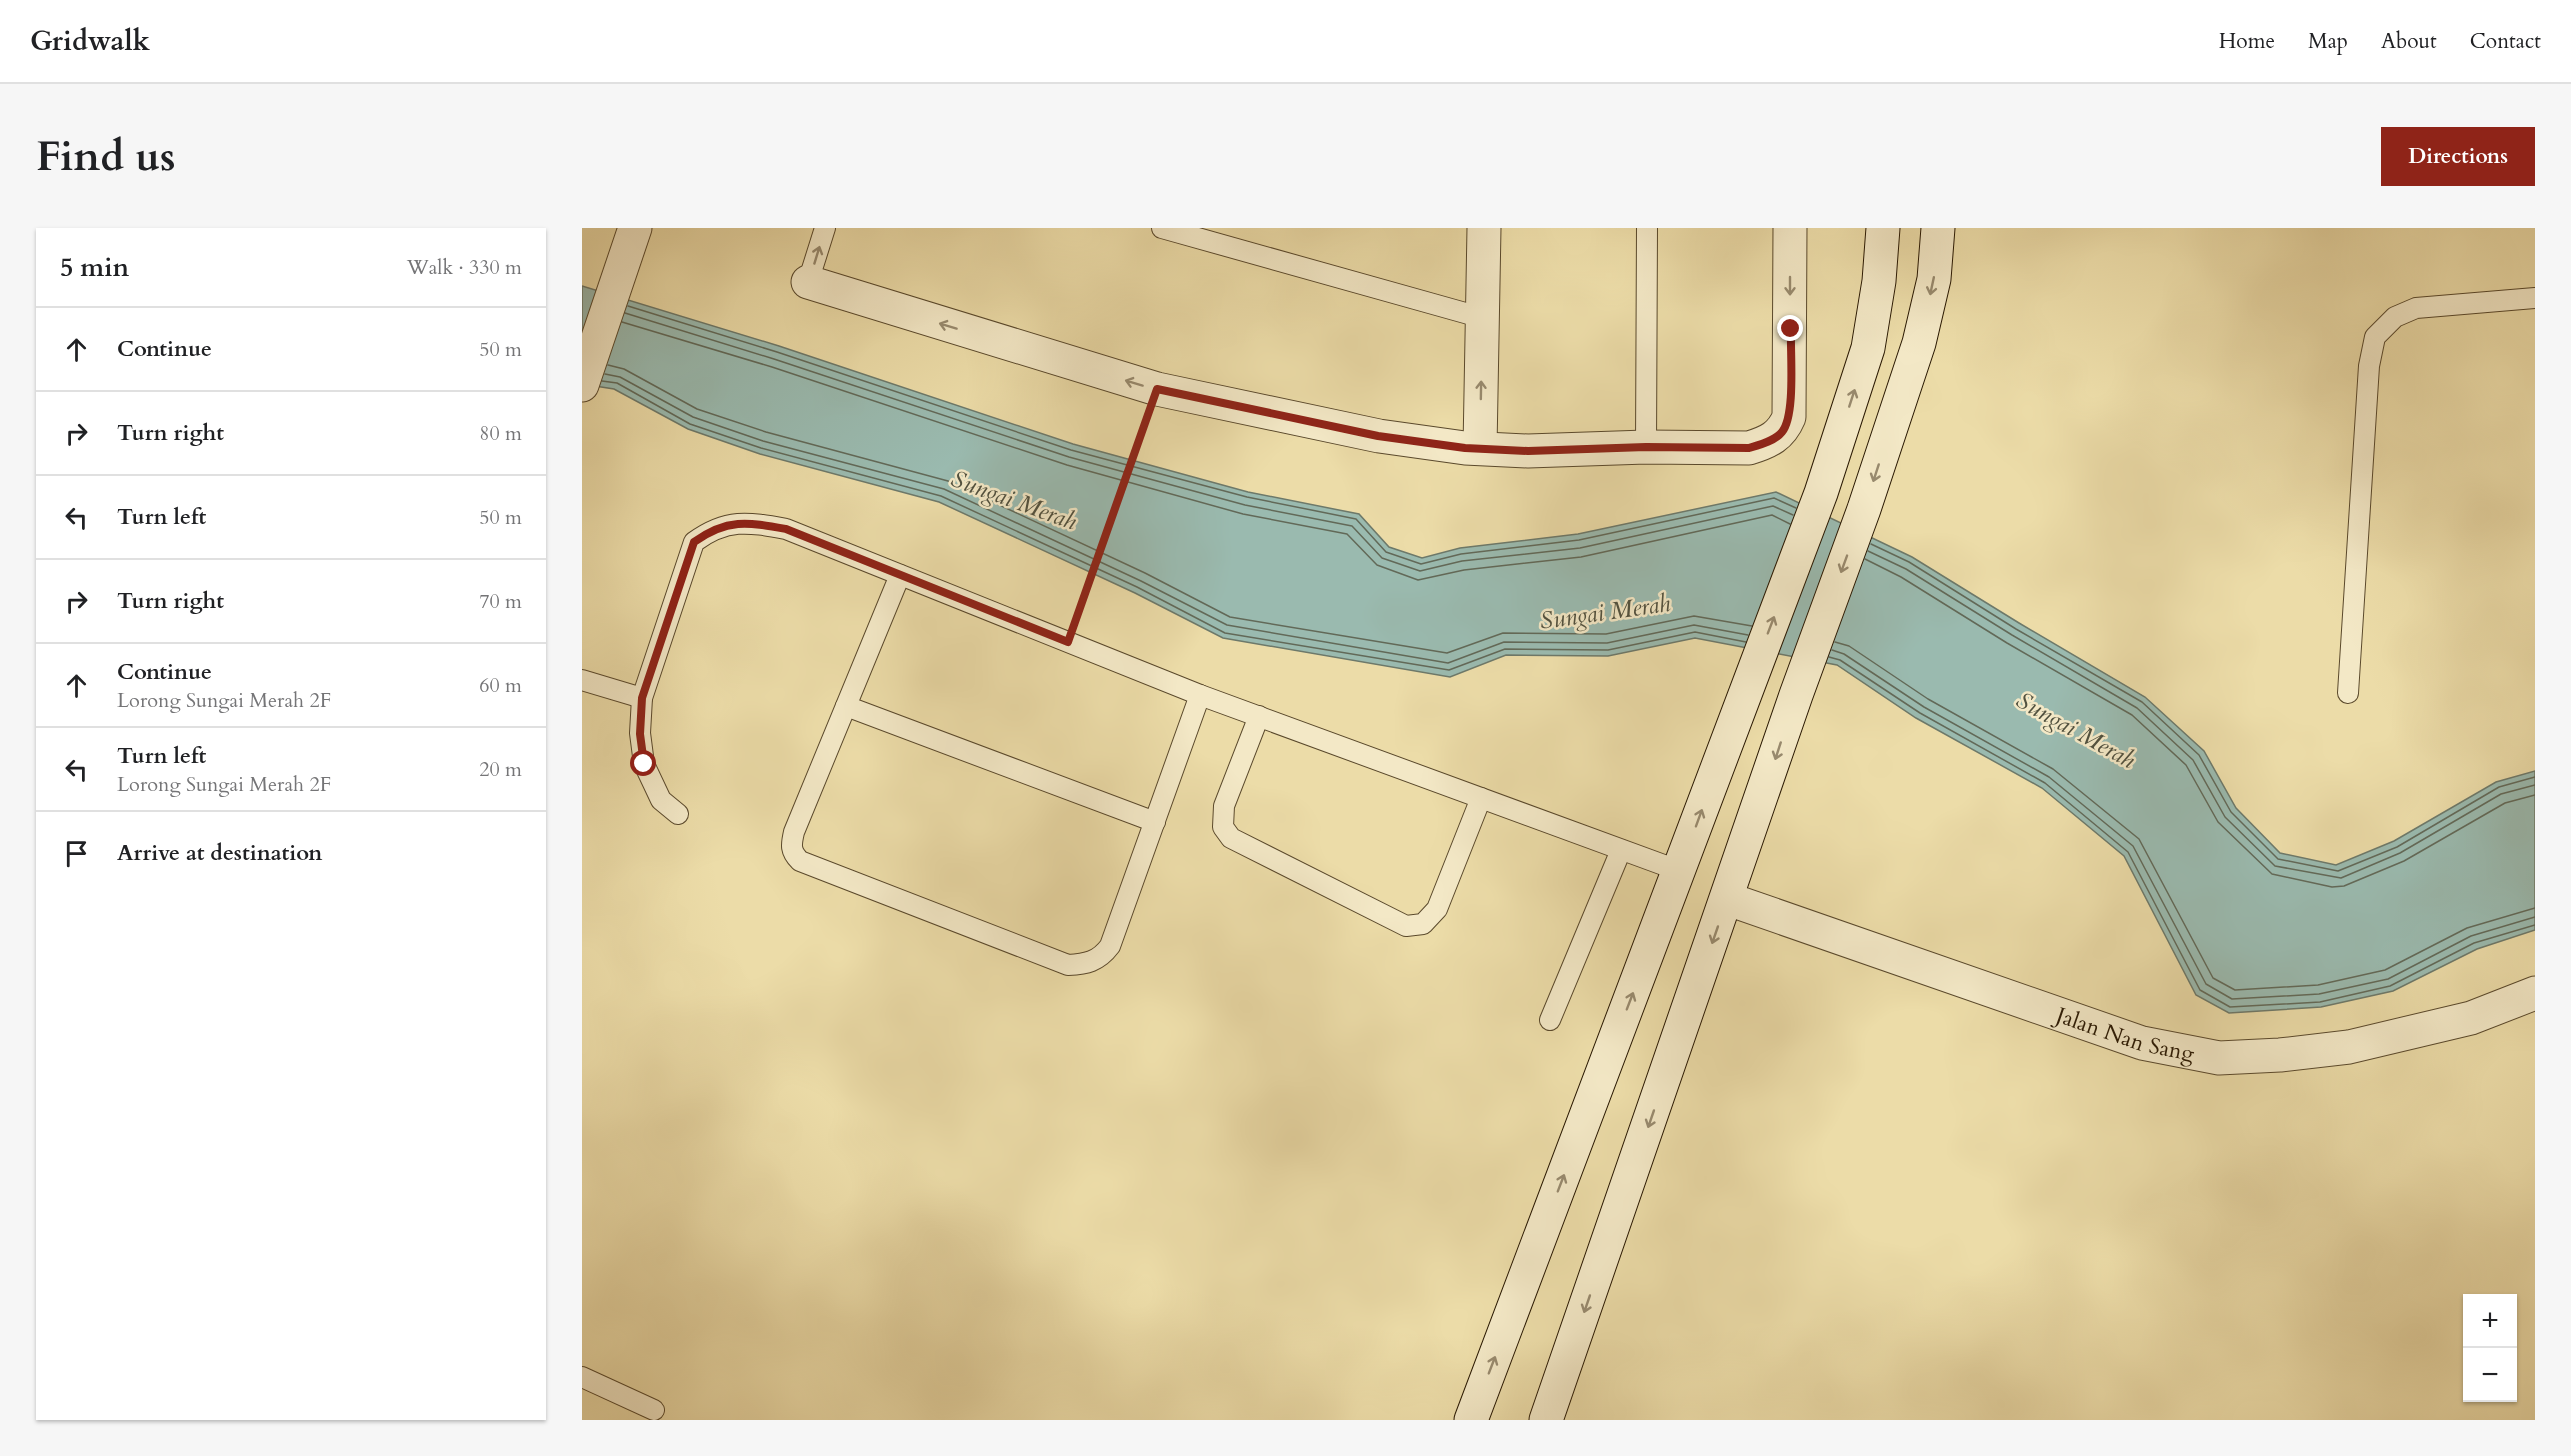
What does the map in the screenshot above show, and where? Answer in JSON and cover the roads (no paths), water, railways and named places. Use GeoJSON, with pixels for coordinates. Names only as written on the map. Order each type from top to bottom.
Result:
{"type":"FeatureCollection","features":[{"type":"Feature","properties":{"kind":"main road"},"geometry":{"type":"LineString","coordinates":[[1480,448],[1484,228]]}},
{"type":"Feature","properties":{"kind":"main road"},"geometry":{"type":"LineString","coordinates":[[808,282],[1157,389],[1378,436],[1528,451],[1646,447],[1749,448],[1763,444],[1782,433],[1789,417],[1790,228]]}},
{"type":"Feature","properties":{"kind":"main road"},"geometry":{"type":"LineString","coordinates":[[1471,1420],[1821,493],[1868,348],[1879,281],[1883,228]]}},
{"type":"Feature","properties":{"kind":"main road"},"geometry":{"type":"LineString","coordinates":[[1546,1420],[1728,899],[1796,695],[1864,509],[1919,343],[1934,279],[1938,228]]}},
{"type":"Feature","properties":{"kind":"main road"},"geometry":{"type":"LineString","coordinates":[[582,385],[616,290],[631,230]]}},
{"type":"Feature","properties":{"kind":"main road","name":"Jalan Nan Sang"},"geometry":{"type":"LineString","coordinates":[[1728,899],[2142,1043],[2219,1058],[2280,1055],[2349,1047],[2471,1018],[2535,993]]}},
{"type":"Feature","properties":{"kind":"lane"},"geometry":{"type":"LineString","coordinates":[[808,282],[825,228]]}},
{"type":"Feature","properties":{"kind":"lane"},"geometry":{"type":"LineString","coordinates":[[1162,228],[1482,318]]}},
{"type":"Feature","properties":{"kind":"lane"},"geometry":{"type":"LineString","coordinates":[[1646,447],[1647,228]]}},
{"type":"Feature","properties":{"kind":"lane"},"geometry":{"type":"LineString","coordinates":[[2348,693],[2369,366],[2376,336],[2394,316],[2416,308],[2535,298]]}},
{"type":"Feature","properties":{"kind":"lane"},"geometry":{"type":"LineString","coordinates":[[678,814],[661,800],[644,764],[640,734],[642,698],[694,542],[711,529],[745,521],[786,529],[1200,694],[1680,871]]}},
{"type":"Feature","properties":{"kind":"lane"},"geometry":{"type":"LineString","coordinates":[[900,575],[794,832],[790,846],[793,854],[812,865],[1068,965],[1088,964],[1102,956],[1110,946],[1200,694]]}},
{"type":"Feature","properties":{"kind":"lane"},"geometry":{"type":"LineString","coordinates":[[582,680],[642,698]]}},
{"type":"Feature","properties":{"kind":"lane"},"geometry":{"type":"LineString","coordinates":[[846,706],[1155,822]]}},
{"type":"Feature","properties":{"kind":"lane"},"geometry":{"type":"LineString","coordinates":[[1259,716],[1224,806],[1222,827],[1231,838],[1406,926],[1423,924],[1437,909],[1481,798]]}},
{"type":"Feature","properties":{"kind":"lane"},"geometry":{"type":"LineString","coordinates":[[1550,1020],[1621,850]]}},
{"type":"Feature","properties":{"kind":"lane"},"geometry":{"type":"LineString","coordinates":[[582,1377],[654,1410]]}},
{"type":"Feature","properties":{"kind":"water","name":"Sungai Merah"},"geometry":{"type":"Polygon","coordinates":[[[582,286],[779,346],[1073,444],[1248,492],[1359,514],[1389,547],[1422,558],[1460,548],[1578,534],[1776,492],[1912,557],[2145,697],[2204,751],[2236,808],[2280,853],[2336,865],[2394,841],[2496,782],[2535,771],[2535,930],[2477,949],[2393,991],[2321,1007],[2229,1013],[2196,995],[2124,856],[2042,788],[1916,718],[1837,665],[1695,638],[1608,656],[1506,655],[1450,677],[1223,638],[1135,593],[939,502],[760,454],[688,429],[614,389],[582,384],[582,286]]]}}]}
